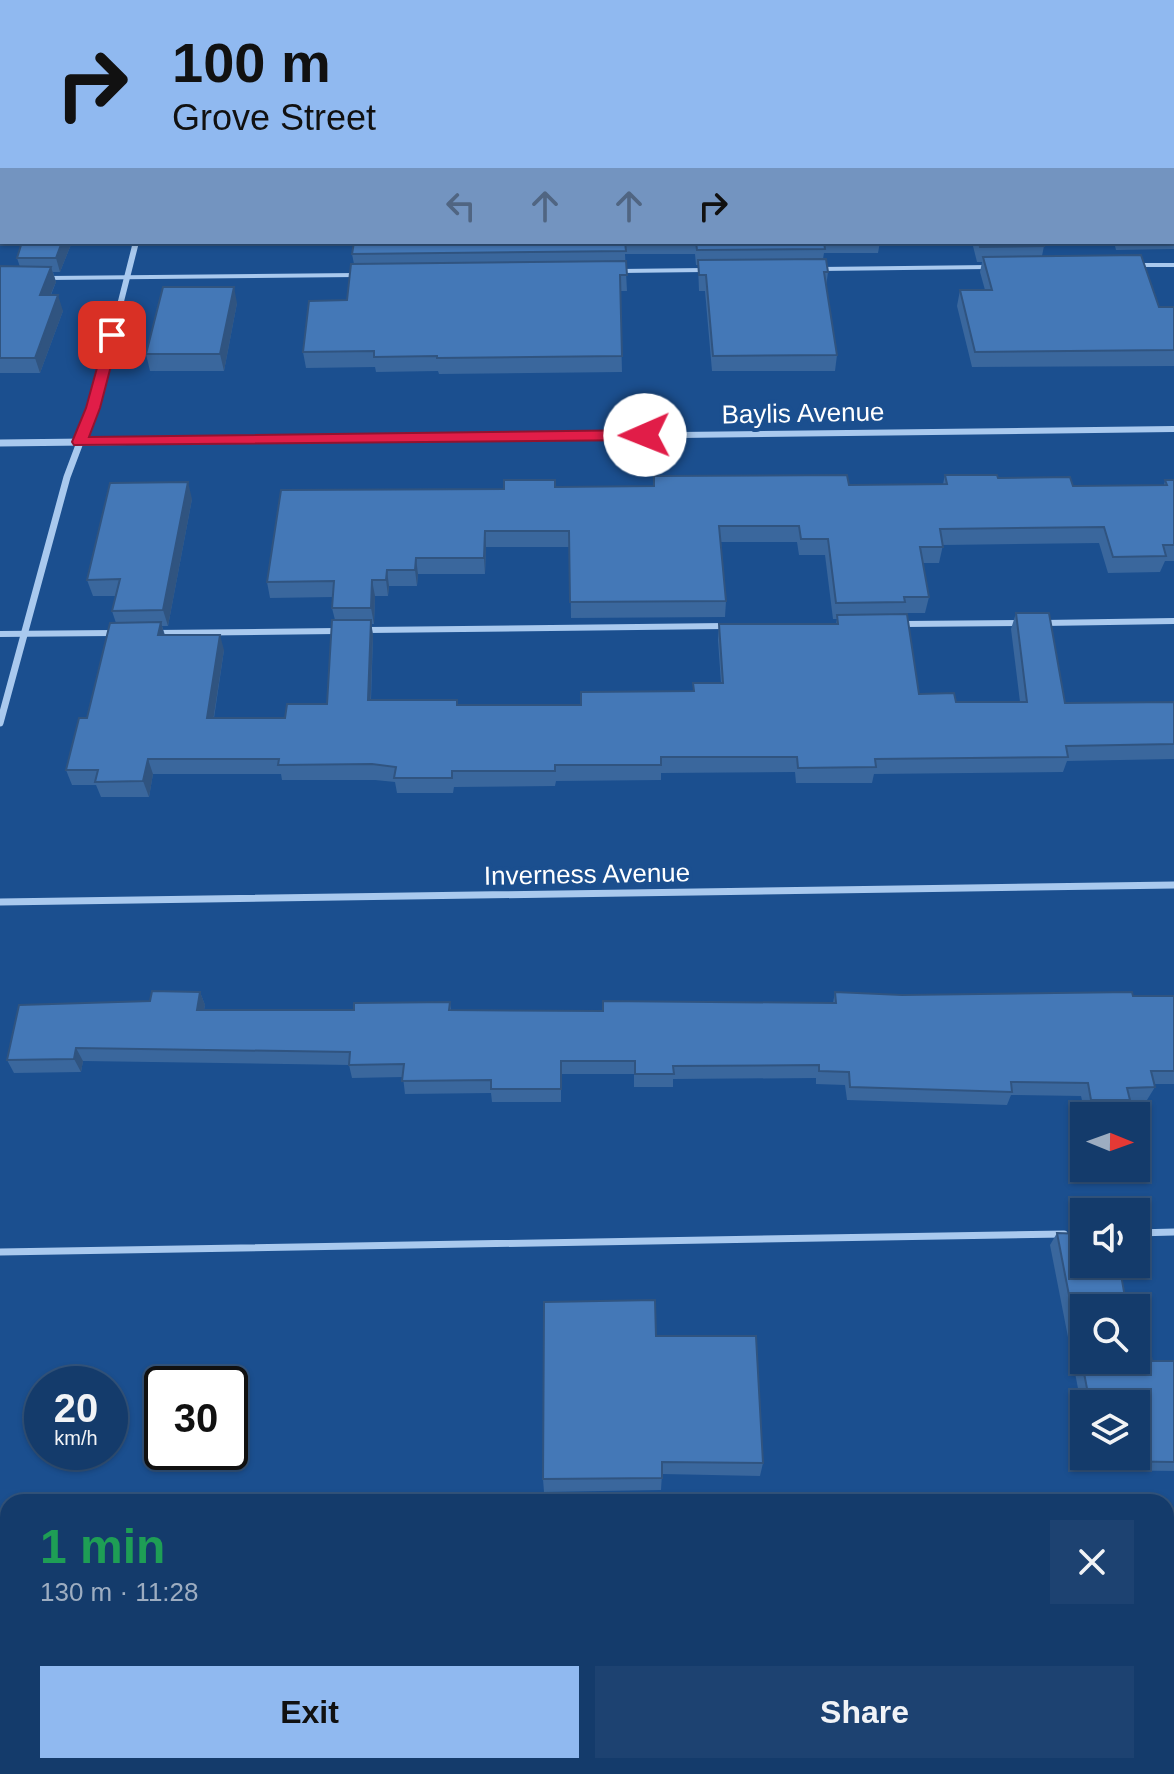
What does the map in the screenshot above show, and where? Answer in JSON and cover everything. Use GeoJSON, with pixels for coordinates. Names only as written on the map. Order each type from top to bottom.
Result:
{"type":"FeatureCollection","features":[{"type":"Feature","properties":{"kind":"street"},"geometry":{"type":"LineString","coordinates":[[0,723],[79,442],[98,392],[135,244]]}},
{"type":"Feature","properties":{"kind":"street","name":"Baylis Avenue"},"geometry":{"type":"LineString","coordinates":[[0,443],[1174,429]]}},
{"type":"Feature","properties":{"kind":"street","name":"Inverness Avenue"},"geometry":{"type":"LineString","coordinates":[[0,902],[1174,885]]}},
{"type":"Feature","properties":{"kind":"lane"},"geometry":{"type":"LineString","coordinates":[[1126,266],[1174,265]]}},
{"type":"Feature","properties":{"kind":"lane"},"geometry":{"type":"LineString","coordinates":[[810,269],[1000,267]]}},
{"type":"Feature","properties":{"kind":"lane"},"geometry":{"type":"LineString","coordinates":[[620,271],[715,270]]}},
{"type":"Feature","properties":{"kind":"lane"},"geometry":{"type":"LineString","coordinates":[[48,278],[366,274]]}},
{"type":"Feature","properties":{"kind":"lane"},"geometry":{"type":"LineString","coordinates":[[903,624],[1174,621]]}},
{"type":"Feature","properties":{"kind":"lane"},"geometry":{"type":"LineString","coordinates":[[360,630],[727,626]]}},
{"type":"Feature","properties":{"kind":"lane"},"geometry":{"type":"LineString","coordinates":[[152,633],[344,630]]}},
{"type":"Feature","properties":{"kind":"lane"},"geometry":{"type":"LineString","coordinates":[[0,634],[120,633]]}},
{"type":"Feature","properties":{"kind":"lane"},"geometry":{"type":"LineString","coordinates":[[1150,1233],[1174,1232]]}},
{"type":"Feature","properties":{"kind":"lane"},"geometry":{"type":"LineString","coordinates":[[0,1252],[1068,1234]]}},
{"type":"Feature","properties":{"kind":"building"},"geometry":{"type":"Polygon","coordinates":[[[21,244],[61,244],[56,258],[17,258],[21,244]]]}},
{"type":"Feature","properties":{"kind":"building"},"geometry":{"type":"Polygon","coordinates":[[[354,244],[625,244],[626,251],[352,254],[354,244]]]}},
{"type":"Feature","properties":{"kind":"building"},"geometry":{"type":"Polygon","coordinates":[[[696,244],[824,244],[825,249],[697,250],[696,244]]]}},
{"type":"Feature","properties":{"kind":"building"},"geometry":{"type":"Polygon","coordinates":[[[979,244],[1044,246],[980,247],[979,244]]]}},
{"type":"Feature","properties":{"kind":"building"},"geometry":{"type":"Polygon","coordinates":[[[1141,255],[1159,307],[1174,307],[1174,350],[975,352],[960,290],[992,290],[983,257],[1141,255]]]}},
{"type":"Feature","properties":{"kind":"building"},"geometry":{"type":"Polygon","coordinates":[[[826,259],[828,272],[824,272],[837,355],[713,356],[706,275],[699,275],[698,260],[826,259]]]}},
{"type":"Feature","properties":{"kind":"building"},"geometry":{"type":"Polygon","coordinates":[[[626,261],[627,275],[620,275],[622,356],[437,358],[374,357],[374,351],[303,352],[309,301],[347,300],[351,264],[626,261]]]}},
{"type":"Feature","properties":{"kind":"building"},"geometry":{"type":"Polygon","coordinates":[[[0,266],[51,267],[40,295],[58,295],[35,358],[0,358],[0,266]]]}},
{"type":"Feature","properties":{"kind":"building"},"geometry":{"type":"Polygon","coordinates":[[[163,287],[234,287],[220,354],[146,354],[163,287]]]}},
{"type":"Feature","properties":{"kind":"building"},"geometry":{"type":"Polygon","coordinates":[[[847,475],[849,485],[947,484],[945,475],[1070,477],[1073,486],[1167,485],[1165,480],[1174,480],[1174,545],[1163,545],[1166,556],[1113,557],[1104,527],[940,529],[943,547],[920,547],[929,597],[904,597],[905,602],[836,603],[828,539],[801,539],[799,526],[719,526],[726,601],[570,602],[569,531],[485,531],[484,558],[416,558],[415,570],[387,570],[386,580],[372,580],[371,608],[332,608],[334,581],[267,582],[281,490],[504,489],[504,480],[555,480],[555,487],[654,486],[654,476],[847,475]]]}},
{"type":"Feature","properties":{"kind":"building"},"geometry":{"type":"Polygon","coordinates":[[[188,482],[163,610],[112,611],[120,579],[87,580],[110,483],[188,482]]]}},
{"type":"Feature","properties":{"kind":"building"},"geometry":{"type":"Polygon","coordinates":[[[1016,613],[1049,613],[1065,703],[1174,702],[1174,744],[1066,746],[1068,757],[875,759],[876,767],[798,768],[797,757],[661,757],[661,765],[555,765],[555,771],[452,771],[452,778],[394,778],[396,767],[372,764],[278,765],[279,759],[148,759],[143,781],[95,782],[98,770],[66,770],[79,718],[87,718],[110,623],[161,622],[158,635],[220,635],[207,718],[285,718],[287,704],[327,704],[332,620],[371,620],[368,700],[457,700],[457,705],[581,705],[581,692],[694,691],[693,683],[723,683],[719,624],[838,624],[837,615],[907,614],[919,694],[954,693],[956,702],[1027,702],[1016,613]]]}},
{"type":"Feature","properties":{"kind":"building"},"geometry":{"type":"Polygon","coordinates":[[[152,991],[200,992],[197,1010],[354,1010],[354,1003],[450,1002],[449,1010],[603,1011],[603,1001],[836,1003],[835,992],[902,995],[1132,992],[1133,996],[1174,996],[1174,1071],[1151,1071],[1155,1087],[1127,1088],[1130,1100],[1091,1100],[1088,1083],[1011,1082],[1012,1092],[850,1087],[849,1072],[819,1071],[819,1065],[673,1066],[674,1074],[635,1074],[635,1061],[561,1061],[561,1089],[491,1089],[491,1080],[402,1081],[404,1064],[349,1065],[350,1052],[76,1048],[74,1059],[7,1060],[19,1005],[150,1001],[152,991]]]}},
{"type":"Feature","properties":{"kind":"building"},"geometry":{"type":"Polygon","coordinates":[[[1057,1233],[1070,1233],[1070,1278],[1122,1278],[1124,1294],[1070,1294],[1070,1300],[1057,1233]]]}},
{"type":"Feature","properties":{"kind":"building"},"geometry":{"type":"Polygon","coordinates":[[[655,1300],[656,1336],[756,1336],[763,1463],[662,1462],[662,1478],[543,1479],[544,1302],[655,1300]]]}},
{"type":"Feature","properties":{"kind":"building"},"geometry":{"type":"Polygon","coordinates":[[[1150,1351],[1152,1361],[1174,1361],[1174,1462],[1150,1462],[1150,1390],[1087,1390],[1084,1374],[1150,1374],[1150,1351]]]}},
{"type":"Feature","properties":{"kind":"route"},"geometry":{"type":"LineString","coordinates":[[112,335],[93,408],[79,442],[645,435]]}}]}
